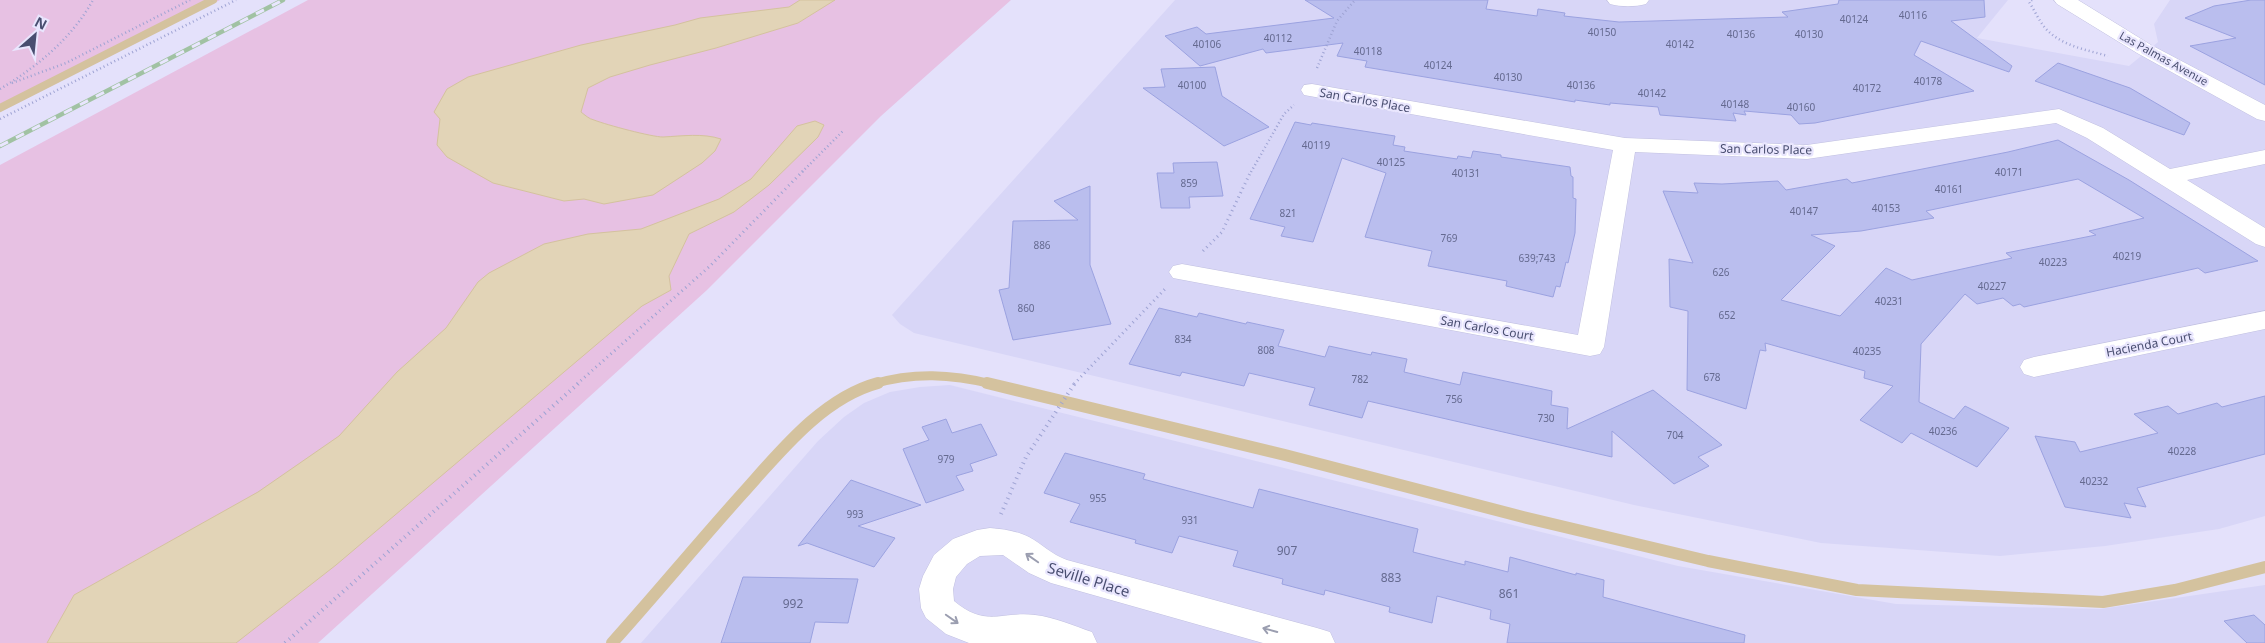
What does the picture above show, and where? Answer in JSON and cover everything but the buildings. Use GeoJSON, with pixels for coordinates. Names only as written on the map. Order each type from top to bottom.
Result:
{"type":"FeatureCollection","features":[{"type":"Feature","properties":{"kind":"street"},"geometry":{"type":"LineString","coordinates":[[1617,0],[1639,0]]}},
{"type":"Feature","properties":{"kind":"street","name":"Las Palmas Avenue"},"geometry":{"type":"LineString","coordinates":[[2064,0],[2144,49],[2265,114]]}},
{"type":"Feature","properties":{"kind":"street","name":"San Carlos Place"},"geometry":{"type":"LineString","coordinates":[[1312,90],[1625,145],[1807,152],[2059,116],[2095,133],[2166,177]]}},
{"type":"Feature","properties":{"kind":"street","name":"San Carlos Court"},"geometry":{"type":"LineString","coordinates":[[1182,272],[1590,347],[1625,145]]}},
{"type":"Feature","properties":{"kind":"street"},"geometry":{"type":"LineString","coordinates":[[2166,177],[2265,157]]}},
{"type":"Feature","properties":{"kind":"street"},"geometry":{"type":"LineString","coordinates":[[2166,177],[2265,238]]}},
{"type":"Feature","properties":{"kind":"street","name":"Hacienda Court"},"geometry":{"type":"LineString","coordinates":[[2034,367],[2265,320]]}},
{"type":"Feature","properties":{"kind":"street","name":"Seville Place"},"geometry":{"type":"LineString","coordinates":[[1079,643],[1037,630],[1019,629],[998,632],[974,630],[954,622],[938,608],[936,591],[940,572],[952,557],[969,545],[992,541],[1016,547],[1039,563],[1063,573],[1318,643]]}},
{"type":"Feature","properties":{"kind":"path"},"geometry":{"type":"LineString","coordinates":[[0,89],[42,61],[81,19],[93,0]]}},
{"type":"Feature","properties":{"kind":"path"},"geometry":{"type":"LineString","coordinates":[[12,82],[66,63],[190,0]]}},
{"type":"Feature","properties":{"kind":"path"},"geometry":{"type":"LineString","coordinates":[[0,119],[236,0]]}},
{"type":"Feature","properties":{"kind":"path"},"geometry":{"type":"LineString","coordinates":[[992,541],[997,522],[1026,457],[1072,386],[1222,232],[1252,170],[1284,114],[1312,90],[1317,67],[1337,21],[1356,0]]}},
{"type":"Feature","properties":{"kind":"path"},"geometry":{"type":"LineString","coordinates":[[285,643],[710,266],[844,130]]}},
{"type":"Feature","properties":{"kind":"shaded area"},"geometry":{"type":"Polygon","coordinates":[[[0,0],[220,0],[0,112],[0,0]]]}},
{"type":"Feature","properties":{"kind":"shaded area"},"geometry":{"type":"Polygon","coordinates":[[[308,0],[1011,0],[881,116],[707,290],[318,643],[0,643],[0,165],[308,0]]]}},
{"type":"Feature","properties":{"kind":"shaded area"},"geometry":{"type":"Polygon","coordinates":[[[800,0],[835,0],[798,23],[610,77],[588,88],[581,112],[592,119],[609,125],[663,137],[700,135],[721,139],[715,151],[702,163],[653,195],[604,204],[584,199],[564,201],[493,183],[447,157],[437,145],[440,119],[434,112],[447,89],[468,77],[581,45],[700,18],[789,7],[800,0]]]}},
{"type":"Feature","properties":{"kind":"shaded area"},"geometry":{"type":"Polygon","coordinates":[[[1175,0],[2008,0],[1977,38],[2129,66],[2158,42],[2154,24],[2170,0],[2265,0],[2265,516],[2219,529],[2105,546],[2000,556],[1821,543],[1634,505],[914,333],[900,324],[892,315],[1175,0]]]}},
{"type":"Feature","properties":{"kind":"shaded area"},"geometry":{"type":"Polygon","coordinates":[[[815,121],[824,125],[818,137],[769,185],[734,212],[689,234],[669,276],[671,290],[642,306],[336,565],[236,643],[47,643],[74,595],[258,492],[339,436],[397,372],[446,328],[478,282],[489,273],[544,244],[588,234],[641,229],[719,199],[751,179],[797,126],[815,121]]]}},
{"type":"Feature","properties":{"kind":"shaded area"},"geometry":{"type":"Polygon","coordinates":[[[950,385],[1678,566],[1896,604],[2100,609],[2265,585],[2265,643],[641,643],[818,441],[844,417],[864,403],[890,392],[950,385]]]}},
{"type":"Feature","properties":{"kind":"waterway"},"geometry":{"type":"LineString","coordinates":[[0,108],[213,0]]}},
{"type":"Feature","properties":{"kind":"waterway"},"geometry":{"type":"LineString","coordinates":[[873,384],[918,376],[947,376],[987,383]]}},
{"type":"Feature","properties":{"kind":"waterway"},"geometry":{"type":"LineString","coordinates":[[612,643],[756,478],[803,429],[838,401],[858,390],[878,383]]}},
{"type":"Feature","properties":{"kind":"waterway"},"geometry":{"type":"LineString","coordinates":[[987,383],[992,384]]}},
{"type":"Feature","properties":{"kind":"waterway"},"geometry":{"type":"LineString","coordinates":[[987,383],[1285,455],[1523,517],[1708,561],[1857,590],[2103,602],[2175,590],[2265,567]]}},
{"type":"Feature","properties":{"kind":"railway"},"geometry":{"type":"LineString","coordinates":[[0,146],[283,0]]}}]}
